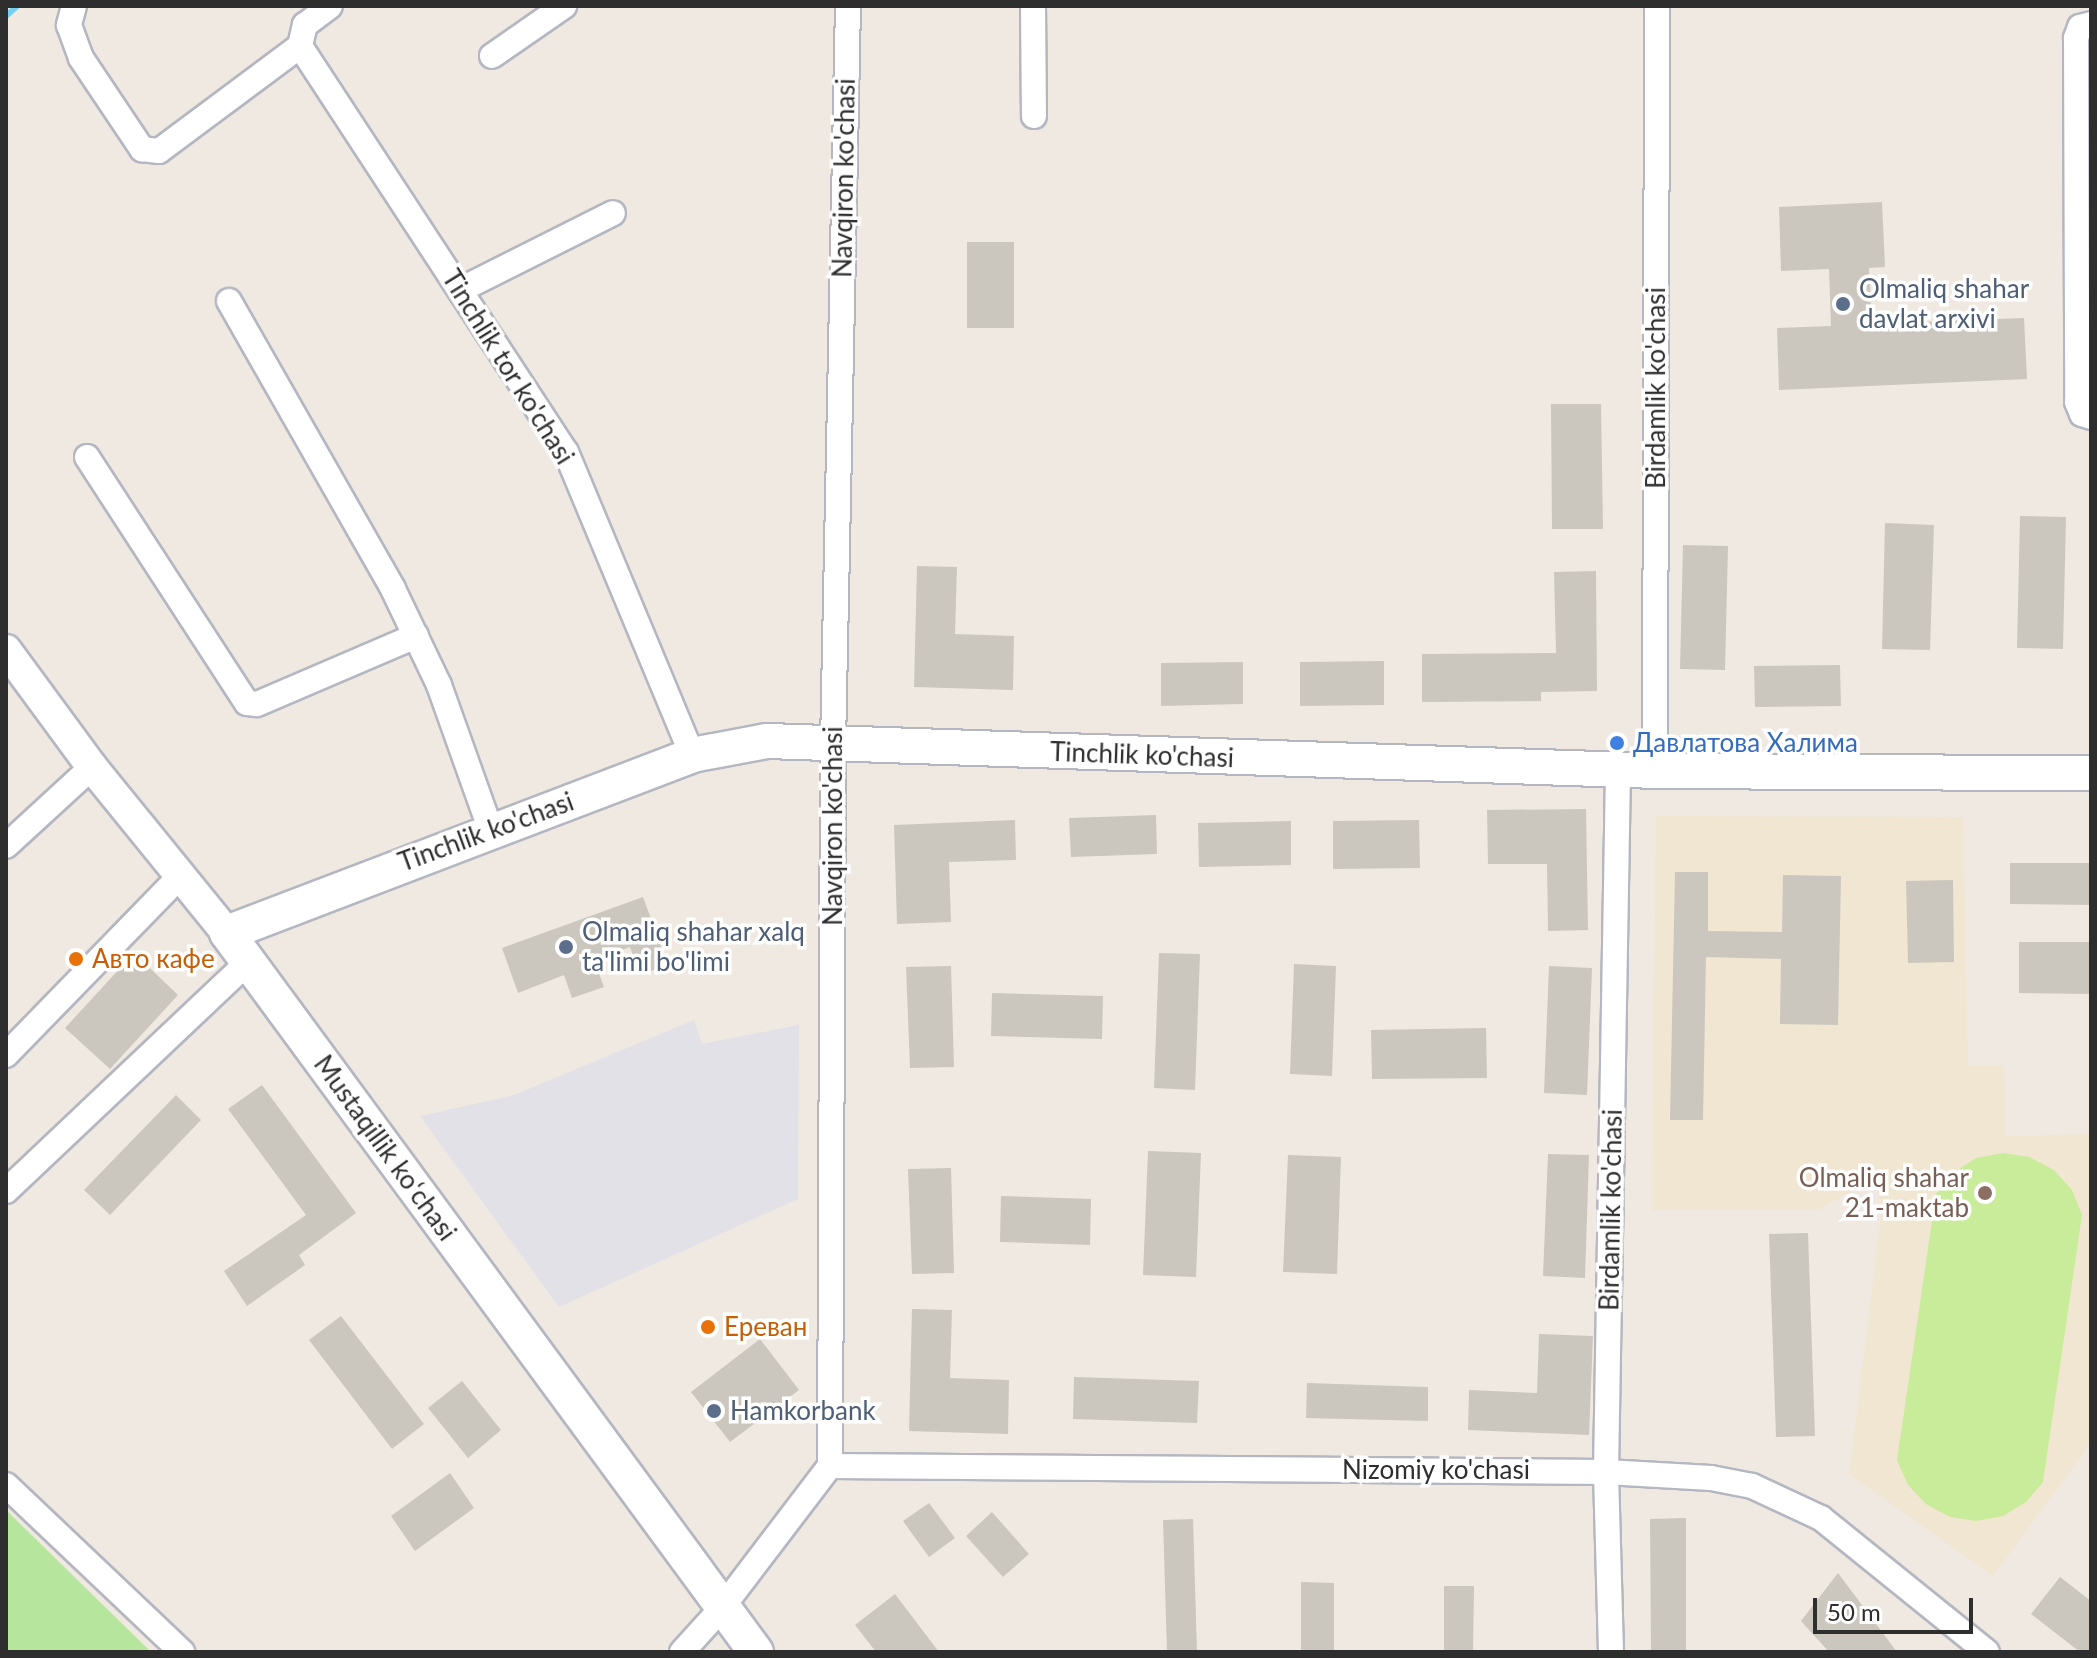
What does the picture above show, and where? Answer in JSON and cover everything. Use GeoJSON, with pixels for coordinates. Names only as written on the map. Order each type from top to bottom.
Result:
{"type":"FeatureCollection","features":[{"type":"Feature","properties":{"kind":"main road","name":"Tinchlik ko'chasi"},"geometry":{"type":"LineString","coordinates":[[227,933],[692,755],[767,741],[1655,771],[2091,773]]}},
{"type":"Feature","properties":{"kind":"main road","name":"Mustaqillik koʻchasi"},"geometry":{"type":"LineString","coordinates":[[227,933],[721,1609],[756,1652]]}},
{"type":"Feature","properties":{"kind":"street"},"geometry":{"type":"LineString","coordinates":[[74,6],[69,25],[81,58],[142,149],[159,151],[300,46],[305,25],[330,6]]}},
{"type":"Feature","properties":{"kind":"street"},"geometry":{"type":"LineString","coordinates":[[492,56],[564,6]]}},
{"type":"Feature","properties":{"kind":"street","name":"Navqiron ko'chasi"},"geometry":{"type":"LineString","coordinates":[[830,1466],[833,745],[848,6]]}},
{"type":"Feature","properties":{"kind":"street"},"geometry":{"type":"LineString","coordinates":[[1033,6],[1034,116]]}},
{"type":"Feature","properties":{"kind":"street","name":"Birdamlik ko'chasi"},"geometry":{"type":"LineString","coordinates":[[1655,771],[1657,6]]}},
{"type":"Feature","properties":{"kind":"street"},"geometry":{"type":"LineString","coordinates":[[2091,24],[2080,27],[2076,38],[2077,402],[2082,414],[2091,417]]}},
{"type":"Feature","properties":{"kind":"street","name":"Tinchlik tor ko'chasi"},"geometry":{"type":"LineString","coordinates":[[300,46],[566,452],[692,755]]}},
{"type":"Feature","properties":{"kind":"street"},"geometry":{"type":"LineString","coordinates":[[460,290],[613,213]]}},
{"type":"Feature","properties":{"kind":"street"},"geometry":{"type":"LineString","coordinates":[[229,301],[416,636],[491,831]]}},
{"type":"Feature","properties":{"kind":"street"},"geometry":{"type":"LineString","coordinates":[[87,457],[247,703],[257,704],[416,636]]}},
{"type":"Feature","properties":{"kind":"street","name":"Mustaqillik koʻchasi"},"geometry":{"type":"LineString","coordinates":[[6,650],[92,767],[227,933]]}},
{"type":"Feature","properties":{"kind":"street"},"geometry":{"type":"LineString","coordinates":[[6,846],[92,767]]}},
{"type":"Feature","properties":{"kind":"street","name":"Birdamlik ko'chasi"},"geometry":{"type":"LineString","coordinates":[[1611,1652],[1606,1472],[1618,769]]}},
{"type":"Feature","properties":{"kind":"street"},"geometry":{"type":"LineString","coordinates":[[6,1055],[180,876]]}},
{"type":"Feature","properties":{"kind":"street"},"geometry":{"type":"LineString","coordinates":[[6,1191],[249,961]]}},
{"type":"Feature","properties":{"kind":"street"},"geometry":{"type":"LineString","coordinates":[[682,1652],[721,1609],[830,1466]]}},
{"type":"Feature","properties":{"kind":"street","name":"Nizomiy ko'chasi"},"geometry":{"type":"LineString","coordinates":[[830,1466],[1606,1472],[1752,1486],[1821,1518],[1987,1652]]}},
{"type":"Feature","properties":{"kind":"street"},"geometry":{"type":"LineString","coordinates":[[6,1485],[182,1652]]}},
{"type":"Feature","properties":{"kind":"shaded area","name":"Olmaliq shahar 21-maktab"},"geometry":{"type":"Polygon","coordinates":[[[1656,816],[1963,817],[1968,1066],[2004,1065],[2006,1136],[2091,1134],[2091,1443],[1993,1576],[1849,1474],[1882,1208],[1874,1179],[1817,1210],[1652,1210],[1656,816]]]}},
{"type":"Feature","properties":{"kind":"shaded area"},"geometry":{"type":"Polygon","coordinates":[[[694,1020],[702,1044],[799,1025],[798,1199],[559,1307],[420,1116],[514,1095],[694,1020]]]}},
{"type":"Feature","properties":{"kind":"green space"},"geometry":{"type":"Polygon","coordinates":[[[2003,1153],[2029,1157],[2054,1170],[2072,1190],[2082,1215],[2043,1482],[2026,1502],[2003,1516],[1976,1521],[1950,1517],[1926,1504],[1908,1485],[1897,1460],[1936,1194],[1953,1173],[1976,1158],[2003,1153]]]}},
{"type":"Feature","properties":{"kind":"green space"},"geometry":{"type":"Polygon","coordinates":[[[6,1510],[151,1652],[6,1652],[6,1510]]]}},
{"type":"Feature","properties":{"kind":"building"},"geometry":{"type":"Polygon","coordinates":[[[1882,202],[1885,267],[1869,268],[1872,324],[2024,318],[2027,379],[1779,390],[1777,328],[1831,326],[1829,269],[1781,271],[1779,207],[1882,202]]]}},
{"type":"Feature","properties":{"kind":"building"},"geometry":{"type":"Polygon","coordinates":[[[967,242],[1014,242],[1014,328],[967,328],[967,242]]]}},
{"type":"Feature","properties":{"kind":"building"},"geometry":{"type":"Polygon","coordinates":[[[1551,404],[1601,404],[1603,529],[1552,529],[1551,404]]]}},
{"type":"Feature","properties":{"kind":"building"},"geometry":{"type":"Polygon","coordinates":[[[2020,516],[2066,517],[2063,649],[2017,648],[2020,516]]]}},
{"type":"Feature","properties":{"kind":"building"},"geometry":{"type":"Polygon","coordinates":[[[1885,523],[1934,525],[1930,650],[1882,649],[1885,523]]]}},
{"type":"Feature","properties":{"kind":"building"},"geometry":{"type":"Polygon","coordinates":[[[1683,545],[1728,546],[1725,670],[1680,669],[1683,545]]]}},
{"type":"Feature","properties":{"kind":"building"},"geometry":{"type":"Polygon","coordinates":[[[917,566],[957,567],[955,634],[1014,636],[1013,690],[914,687],[917,566]]]}},
{"type":"Feature","properties":{"kind":"building"},"geometry":{"type":"Polygon","coordinates":[[[1596,571],[1597,691],[1541,692],[1541,701],[1422,702],[1422,654],[1556,653],[1554,572],[1596,571]]]}},
{"type":"Feature","properties":{"kind":"building"},"geometry":{"type":"Polygon","coordinates":[[[1384,661],[1384,705],[1300,706],[1300,662],[1384,661]]]}},
{"type":"Feature","properties":{"kind":"building"},"geometry":{"type":"Polygon","coordinates":[[[1243,662],[1243,704],[1161,706],[1161,663],[1243,662]]]}},
{"type":"Feature","properties":{"kind":"building"},"geometry":{"type":"Polygon","coordinates":[[[1840,665],[1841,706],[1755,707],[1754,666],[1840,665]]]}},
{"type":"Feature","properties":{"kind":"building"},"geometry":{"type":"Polygon","coordinates":[[[1586,809],[1588,930],[1548,931],[1547,864],[1488,864],[1487,810],[1586,809]]]}},
{"type":"Feature","properties":{"kind":"building"},"geometry":{"type":"Polygon","coordinates":[[[1156,815],[1157,854],[1071,857],[1069,818],[1156,815]]]}},
{"type":"Feature","properties":{"kind":"building"},"geometry":{"type":"Polygon","coordinates":[[[1015,820],[1016,860],[949,862],[951,922],[897,924],[894,825],[1015,820]]]}},
{"type":"Feature","properties":{"kind":"building"},"geometry":{"type":"Polygon","coordinates":[[[1419,820],[1420,868],[1333,869],[1333,821],[1419,820]]]}},
{"type":"Feature","properties":{"kind":"building"},"geometry":{"type":"Polygon","coordinates":[[[1291,821],[1291,865],[1199,867],[1198,823],[1291,821]]]}},
{"type":"Feature","properties":{"kind":"building"},"geometry":{"type":"Polygon","coordinates":[[[2010,863],[2091,863],[2091,905],[2010,904],[2010,863]]]}},
{"type":"Feature","properties":{"kind":"building"},"geometry":{"type":"Polygon","coordinates":[[[1675,872],[1708,872],[1708,931],[1782,932],[1783,875],[1841,876],[1838,1025],[1780,1024],[1781,959],[1706,957],[1703,1120],[1670,1120],[1675,872]]]}},
{"type":"Feature","properties":{"kind":"building"},"geometry":{"type":"Polygon","coordinates":[[[1953,880],[1954,962],[1908,963],[1906,881],[1953,880]]]}},
{"type":"Feature","properties":{"kind":"building","name":"Olmaliq shahar xalq ta'limi bo'limi"},"geometry":{"type":"Polygon","coordinates":[[[643,897],[668,965],[640,975],[630,947],[594,960],[604,987],[572,998],[564,975],[518,993],[502,948],[643,897]]]}},
{"type":"Feature","properties":{"kind":"building"},"geometry":{"type":"Polygon","coordinates":[[[2019,942],[2091,942],[2091,994],[2019,993],[2019,942]]]}},
{"type":"Feature","properties":{"kind":"building"},"geometry":{"type":"Polygon","coordinates":[[[134,953],[178,995],[110,1069],[65,1028],[134,953]]]}},
{"type":"Feature","properties":{"kind":"building"},"geometry":{"type":"Polygon","coordinates":[[[1159,953],[1200,954],[1195,1090],[1154,1088],[1159,953]]]}},
{"type":"Feature","properties":{"kind":"building"},"geometry":{"type":"Polygon","coordinates":[[[1294,964],[1336,966],[1332,1076],[1290,1074],[1294,964]]]}},
{"type":"Feature","properties":{"kind":"building"},"geometry":{"type":"Polygon","coordinates":[[[951,966],[954,1067],[910,1068],[906,967],[951,966]]]}},
{"type":"Feature","properties":{"kind":"building"},"geometry":{"type":"Polygon","coordinates":[[[1549,966],[1592,968],[1587,1095],[1544,1093],[1549,966]]]}},
{"type":"Feature","properties":{"kind":"building"},"geometry":{"type":"Polygon","coordinates":[[[992,993],[1103,996],[1102,1039],[991,1036],[992,993]]]}},
{"type":"Feature","properties":{"kind":"building"},"geometry":{"type":"Polygon","coordinates":[[[1486,1028],[1487,1078],[1372,1079],[1371,1030],[1486,1028]]]}},
{"type":"Feature","properties":{"kind":"building"},"geometry":{"type":"Polygon","coordinates":[[[262,1085],[356,1213],[299,1255],[305,1265],[247,1306],[224,1271],[306,1215],[228,1109],[262,1085]]]}},
{"type":"Feature","properties":{"kind":"building"},"geometry":{"type":"Polygon","coordinates":[[[176,1095],[201,1120],[110,1215],[84,1190],[176,1095]]]}},
{"type":"Feature","properties":{"kind":"building"},"geometry":{"type":"Polygon","coordinates":[[[1148,1151],[1201,1153],[1196,1277],[1143,1275],[1148,1151]]]}},
{"type":"Feature","properties":{"kind":"building"},"geometry":{"type":"Polygon","coordinates":[[[1548,1154],[1589,1155],[1585,1278],[1543,1276],[1548,1154]]]}},
{"type":"Feature","properties":{"kind":"building"},"geometry":{"type":"Polygon","coordinates":[[[1288,1155],[1341,1157],[1337,1274],[1283,1272],[1288,1155]]]}},
{"type":"Feature","properties":{"kind":"building"},"geometry":{"type":"Polygon","coordinates":[[[951,1168],[954,1273],[912,1274],[908,1169],[951,1168]]]}},
{"type":"Feature","properties":{"kind":"building"},"geometry":{"type":"Polygon","coordinates":[[[1001,1196],[1091,1199],[1090,1245],[1000,1242],[1001,1196]]]}},
{"type":"Feature","properties":{"kind":"building"},"geometry":{"type":"Polygon","coordinates":[[[1808,1233],[1815,1436],[1776,1437],[1769,1234],[1808,1233]]]}},
{"type":"Feature","properties":{"kind":"building"},"geometry":{"type":"Polygon","coordinates":[[[912,1309],[952,1310],[950,1378],[1009,1380],[1008,1434],[909,1431],[912,1309]]]}},
{"type":"Feature","properties":{"kind":"building"},"geometry":{"type":"Polygon","coordinates":[[[341,1316],[424,1424],[392,1449],[309,1340],[341,1316]]]}},
{"type":"Feature","properties":{"kind":"building"},"geometry":{"type":"Polygon","coordinates":[[[1539,1334],[1593,1336],[1589,1435],[1468,1430],[1469,1390],[1537,1393],[1539,1334]]]}},
{"type":"Feature","properties":{"kind":"building"},"geometry":{"type":"Polygon","coordinates":[[[760,1339],[799,1390],[730,1442],[691,1392],[760,1339]]]}},
{"type":"Feature","properties":{"kind":"building"},"geometry":{"type":"Polygon","coordinates":[[[1074,1377],[1199,1381],[1197,1423],[1073,1419],[1074,1377]]]}},
{"type":"Feature","properties":{"kind":"building"},"geometry":{"type":"Polygon","coordinates":[[[462,1381],[501,1430],[468,1458],[428,1408],[462,1381]]]}},
{"type":"Feature","properties":{"kind":"building"},"geometry":{"type":"Polygon","coordinates":[[[1307,1383],[1428,1387],[1428,1421],[1306,1418],[1307,1383]]]}},
{"type":"Feature","properties":{"kind":"building"},"geometry":{"type":"Polygon","coordinates":[[[450,1473],[474,1508],[415,1551],[391,1516],[450,1473]]]}},
{"type":"Feature","properties":{"kind":"building"},"geometry":{"type":"Polygon","coordinates":[[[929,1503],[955,1538],[929,1557],[903,1521],[929,1503]]]}},
{"type":"Feature","properties":{"kind":"building"},"geometry":{"type":"Polygon","coordinates":[[[992,1512],[1029,1554],[1003,1577],[966,1536],[992,1512]]]}},
{"type":"Feature","properties":{"kind":"building"},"geometry":{"type":"Polygon","coordinates":[[[1686,1518],[1686,1652],[1651,1652],[1650,1519],[1686,1518]]]}},
{"type":"Feature","properties":{"kind":"building"},"geometry":{"type":"Polygon","coordinates":[[[1193,1519],[1197,1652],[1167,1652],[1163,1520],[1193,1519]]]}},
{"type":"Feature","properties":{"kind":"building"},"geometry":{"type":"Polygon","coordinates":[[[1838,1573],[1897,1652],[1829,1652],[1801,1621],[1838,1573]]]}},
{"type":"Feature","properties":{"kind":"building"},"geometry":{"type":"Polygon","coordinates":[[[2060,1577],[2091,1601],[2091,1652],[2080,1652],[2031,1614],[2060,1577]]]}},
{"type":"Feature","properties":{"kind":"building"},"geometry":{"type":"Polygon","coordinates":[[[1301,1582],[1334,1583],[1334,1652],[1301,1652],[1301,1582]]]}},
{"type":"Feature","properties":{"kind":"building"},"geometry":{"type":"Polygon","coordinates":[[[1444,1586],[1474,1586],[1473,1652],[1444,1652],[1444,1586]]]}},
{"type":"Feature","properties":{"kind":"building"},"geometry":{"type":"Polygon","coordinates":[[[895,1594],[939,1652],[876,1652],[855,1625],[895,1594]]]}},
{"type":"Feature","properties":{"kind":"waterway"},"geometry":{"type":"LineString","coordinates":[[6,16],[17,6]]}},
{"type":"Feature","properties":{"kind":"place","name":"Olmaliq shahar davlat arxivi"},"geometry":{"type":"Point","coordinates":[1843,304]}},
{"type":"Feature","properties":{"kind":"place","name":"Давлатова Халима"},"geometry":{"type":"Point","coordinates":[1617,743]}},
{"type":"Feature","properties":{"kind":"place","name":"Olmaliq shahar xalq ta'limi bo'limi"},"geometry":{"type":"Point","coordinates":[566,947]}},
{"type":"Feature","properties":{"kind":"place","name":"Авто кафе"},"geometry":{"type":"Point","coordinates":[76,959]}},
{"type":"Feature","properties":{"kind":"place","name":"Olmaliq shahar 21-maktab"},"geometry":{"type":"Point","coordinates":[1985,1193]}},
{"type":"Feature","properties":{"kind":"place","name":"Ереван"},"geometry":{"type":"Point","coordinates":[708,1327]}},
{"type":"Feature","properties":{"kind":"place","name":"Hamkorbank"},"geometry":{"type":"Point","coordinates":[714,1411]}}]}
